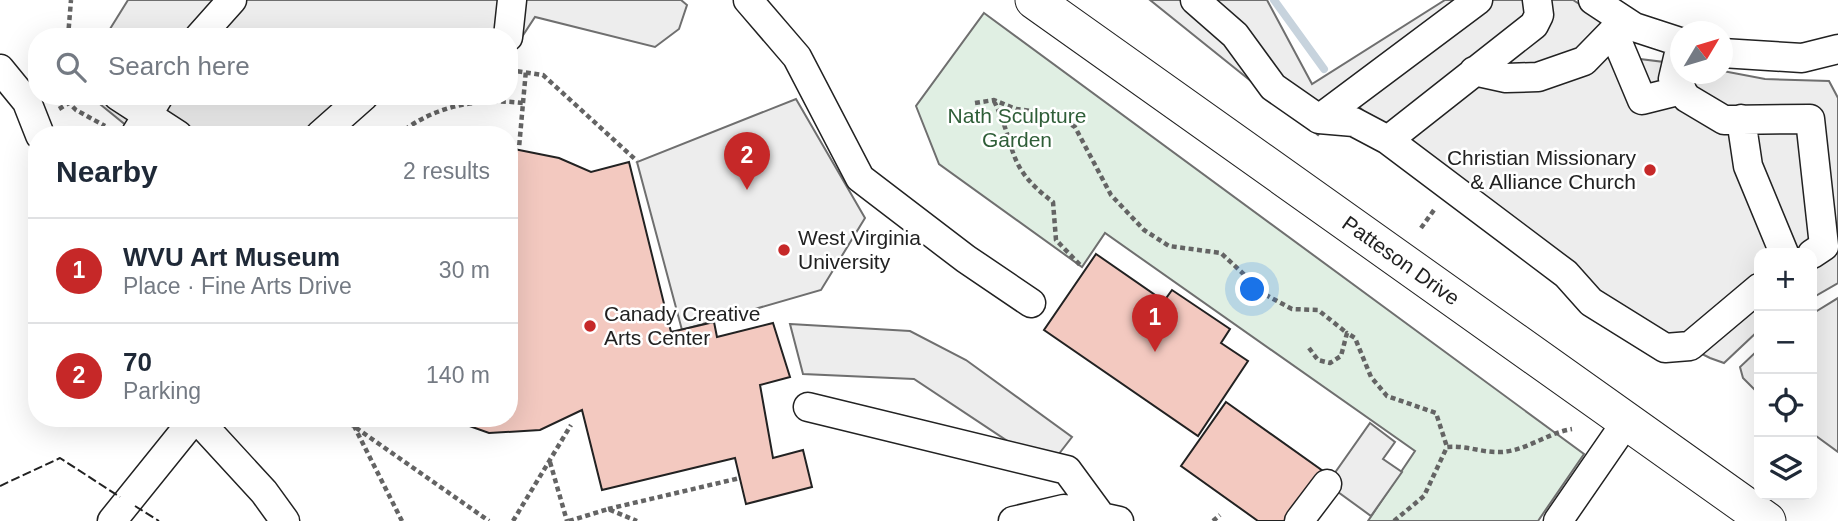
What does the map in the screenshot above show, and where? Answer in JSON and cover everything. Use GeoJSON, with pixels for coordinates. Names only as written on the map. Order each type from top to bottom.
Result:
{"type":"FeatureCollection","features":[{"type":"Feature","properties":{"kind":"main road","name":"Patteson Drive"},"geometry":{"type":"LineString","coordinates":[[1034,0],[1768,521]]}},
{"type":"Feature","properties":{"kind":"street"},"geometry":{"type":"LineString","coordinates":[[208,28],[232,0]]}},
{"type":"Feature","properties":{"kind":"street"},"geometry":{"type":"LineString","coordinates":[[509,28],[512,0]]}},
{"type":"Feature","properties":{"kind":"street"},"geometry":{"type":"LineString","coordinates":[[748,0],[797,57],[860,178],[966,259],[1031,303]]}},
{"type":"Feature","properties":{"kind":"street"},"geometry":{"type":"LineString","coordinates":[[1195,0],[1230,31],[1273,87],[1319,119],[1354,122],[1388,140],[1566,274],[1591,302],[1665,348],[1690,346],[1754,292]]}},
{"type":"Feature","properties":{"kind":"street"},"geometry":{"type":"LineString","coordinates":[[1220,0],[1230,31]]}},
{"type":"Feature","properties":{"kind":"street"},"geometry":{"type":"LineString","coordinates":[[1319,119],[1478,0]]}},
{"type":"Feature","properties":{"kind":"street"},"geometry":{"type":"LineString","coordinates":[[1388,140],[1534,25],[1539,15],[1537,0]]}},
{"type":"Feature","properties":{"kind":"street"},"geometry":{"type":"LineString","coordinates":[[1593,0],[1618,26],[1642,100],[1682,90]]}},
{"type":"Feature","properties":{"kind":"street"},"geometry":{"type":"LineString","coordinates":[[1474,71],[1506,78],[1538,77],[1584,61],[1618,26]]}},
{"type":"Feature","properties":{"kind":"street"},"geometry":{"type":"LineString","coordinates":[[1618,26],[1670,38]]}},
{"type":"Feature","properties":{"kind":"street"},"geometry":{"type":"LineString","coordinates":[[1733,54],[1802,58],[1838,49]]}},
{"type":"Feature","properties":{"kind":"street"},"geometry":{"type":"LineString","coordinates":[[0,69],[28,105]]}},
{"type":"Feature","properties":{"kind":"street"},"geometry":{"type":"LineString","coordinates":[[1677,84],[1687,98],[1724,120],[1810,119],[1824,246],[1817,251]]}},
{"type":"Feature","properties":{"kind":"street"},"geometry":{"type":"LineString","coordinates":[[28,105],[36,126]]}},
{"type":"Feature","properties":{"kind":"street"},"geometry":{"type":"LineString","coordinates":[[131,105],[163,126]]}},
{"type":"Feature","properties":{"kind":"street"},"geometry":{"type":"LineString","coordinates":[[330,126],[354,105]]}},
{"type":"Feature","properties":{"kind":"street"},"geometry":{"type":"LineString","coordinates":[[1741,119],[1748,166],[1782,248]]}},
{"type":"Feature","properties":{"kind":"street"},"geometry":{"type":"LineString","coordinates":[[808,407],[1067,470],[1109,518]]}},
{"type":"Feature","properties":{"kind":"street"},"geometry":{"type":"LineString","coordinates":[[1558,521],[1627,421]]}},
{"type":"Feature","properties":{"kind":"street"},"geometry":{"type":"LineString","coordinates":[[112,521],[189,427]]}},
{"type":"Feature","properties":{"kind":"street"},"geometry":{"type":"LineString","coordinates":[[204,427],[264,492],[285,521]]}},
{"type":"Feature","properties":{"kind":"street"},"geometry":{"type":"LineString","coordinates":[[1299,521],[1327,484]]}},
{"type":"Feature","properties":{"kind":"street"},"geometry":{"type":"LineString","coordinates":[[1013,521],[1064,509],[1109,518]]}},
{"type":"Feature","properties":{"kind":"path"},"geometry":{"type":"LineString","coordinates":[[69,28],[71,0]]}},
{"type":"Feature","properties":{"kind":"path"},"geometry":{"type":"LineString","coordinates":[[518,70],[543,75],[637,162]]}},
{"type":"Feature","properties":{"kind":"path"},"geometry":{"type":"LineString","coordinates":[[520,148],[526,70]]}},
{"type":"Feature","properties":{"kind":"path"},"geometry":{"type":"LineString","coordinates":[[994,100],[1019,169],[1025,179],[1053,202],[1056,240],[1082,267]]}},
{"type":"Feature","properties":{"kind":"path"},"geometry":{"type":"LineString","coordinates":[[975,103],[994,100],[1016,109],[1054,114],[1075,127],[1111,195],[1144,230],[1169,246],[1221,253],[1266,295],[1292,309],[1318,310],[1355,338],[1371,377],[1387,396],[1436,413],[1447,447],[1424,496],[1394,521]]}},
{"type":"Feature","properties":{"kind":"path"},"geometry":{"type":"LineString","coordinates":[[518,102],[523,103]]}},
{"type":"Feature","properties":{"kind":"path"},"geometry":{"type":"LineString","coordinates":[[60,109],[66,105]]}},
{"type":"Feature","properties":{"kind":"path"},"geometry":{"type":"LineString","coordinates":[[71,105],[104,126]]}},
{"type":"Feature","properties":{"kind":"path"},"geometry":{"type":"LineString","coordinates":[[414,126],[441,111],[464,105]]}},
{"type":"Feature","properties":{"kind":"path"},"geometry":{"type":"LineString","coordinates":[[1422,228],[1434,210]]}},
{"type":"Feature","properties":{"kind":"path"},"geometry":{"type":"LineString","coordinates":[[1309,348],[1318,360],[1330,363],[1341,356],[1346,333]]}},
{"type":"Feature","properties":{"kind":"path"},"geometry":{"type":"LineString","coordinates":[[513,521],[572,425]]}},
{"type":"Feature","properties":{"kind":"path"},"geometry":{"type":"LineString","coordinates":[[353,427],[402,521]]}},
{"type":"Feature","properties":{"kind":"path"},"geometry":{"type":"LineString","coordinates":[[355,427],[489,521]]}},
{"type":"Feature","properties":{"kind":"path"},"geometry":{"type":"LineString","coordinates":[[1447,447],[1498,452],[1522,448],[1555,432],[1572,429]]}},
{"type":"Feature","properties":{"kind":"path"},"geometry":{"type":"LineString","coordinates":[[549,461],[568,521],[740,478]]}},
{"type":"Feature","properties":{"kind":"path"},"geometry":{"type":"LineString","coordinates":[[608,509],[637,521]]}},
{"type":"Feature","properties":{"kind":"path"},"geometry":{"type":"LineString","coordinates":[[1213,521],[1220,515]]}},
{"type":"Feature","properties":{"kind":"green space","name":"Nath Sculpture Garden"},"geometry":{"type":"Polygon","coordinates":[[[984,13],[1584,454],[1538,521],[1368,521],[1415,451],[1105,233],[1082,267],[939,164],[916,106],[984,13]]]}},
{"type":"Feature","properties":{"kind":"shaded area"},"geometry":{"type":"Polygon","coordinates":[[[128,0],[681,0],[687,5],[679,29],[655,47],[535,17],[518,43],[518,28],[111,28],[128,0]]]}},
{"type":"Feature","properties":{"kind":"shaded area"},"geometry":{"type":"Polygon","coordinates":[[[1150,0],[1267,0],[1312,84],[1445,0],[1573,0],[1595,14],[1632,58],[1670,63],[1670,84],[1733,84],[1733,73],[1765,79],[1829,81],[1838,98],[1838,283],[1817,295],[1817,248],[1754,248],[1754,335],[1724,363],[1676,341],[1467,204],[1348,97],[1318,135],[1150,0]]]}},
{"type":"Feature","properties":{"kind":"shaded area"},"geometry":{"type":"Polygon","coordinates":[[[796,99],[865,218],[821,290],[682,330],[637,162],[796,99]]]}},
{"type":"Feature","properties":{"kind":"shaded area"},"geometry":{"type":"Polygon","coordinates":[[[101,105],[371,105],[345,126],[127,126],[101,105]]]}},
{"type":"Feature","properties":{"kind":"shaded area"},"geometry":{"type":"Polygon","coordinates":[[[1838,298],[1838,452],[1817,437],[1817,311],[1838,298]]]}},
{"type":"Feature","properties":{"kind":"shaded area"},"geometry":{"type":"Polygon","coordinates":[[[790,324],[910,331],[966,360],[1072,437],[1048,468],[914,379],[803,374],[790,324]]]}},
{"type":"Feature","properties":{"kind":"shaded area"},"geometry":{"type":"Polygon","coordinates":[[[1754,354],[1754,389],[1743,378],[1740,367],[1754,354]]]}},
{"type":"Feature","properties":{"kind":"shaded area"},"geometry":{"type":"Polygon","coordinates":[[[1370,423],[1395,442],[1383,459],[1402,472],[1371,516],[1327,484],[1370,423]]]}},
{"type":"Feature","properties":{"kind":"building","name":"Canady Creative Arts Center"},"geometry":{"type":"Polygon","coordinates":[[[518,150],[559,158],[591,172],[629,162],[671,332],[714,322],[717,337],[773,323],[790,377],[760,385],[773,458],[803,450],[812,487],[746,504],[735,458],[602,490],[582,410],[540,430],[489,433],[472,427],[518,427],[518,150]]]}},
{"type":"Feature","properties":{"kind":"building"},"geometry":{"type":"Polygon","coordinates":[[[1096,254],[1164,301],[1172,290],[1230,329],[1221,343],[1248,361],[1198,436],[1044,330],[1096,254]]]}},
{"type":"Feature","properties":{"kind":"building"},"geometry":{"type":"Polygon","coordinates":[[[1226,402],[1330,476],[1298,521],[1258,521],[1181,466],[1226,402]]]}},
{"type":"Feature","properties":{"kind":"waterway"},"geometry":{"type":"LineString","coordinates":[[1274,0],[1324,69]]}},
{"type":"Feature","properties":{"kind":"fence"},"geometry":{"type":"LineString","coordinates":[[0,486],[60,458],[120,497]]}},
{"type":"Feature","properties":{"kind":"fence"},"geometry":{"type":"LineString","coordinates":[[135,506],[159,521]]}},
{"type":"Feature","properties":{"kind":"place","name":"Christian Missionary & Alliance Church"},"geometry":{"type":"Point","coordinates":[1650,170]}},
{"type":"Feature","properties":{"kind":"place","name":"70"},"geometry":{"type":"Point","coordinates":[747,190]}},
{"type":"Feature","properties":{"kind":"place","name":"West Virginia University"},"geometry":{"type":"Point","coordinates":[784,250]}},
{"type":"Feature","properties":{"kind":"place","name":"Canady Creative Arts Center"},"geometry":{"type":"Point","coordinates":[590,326]}},
{"type":"Feature","properties":{"kind":"place","name":"WVU Art Museum"},"geometry":{"type":"Point","coordinates":[1155,352]}}]}
